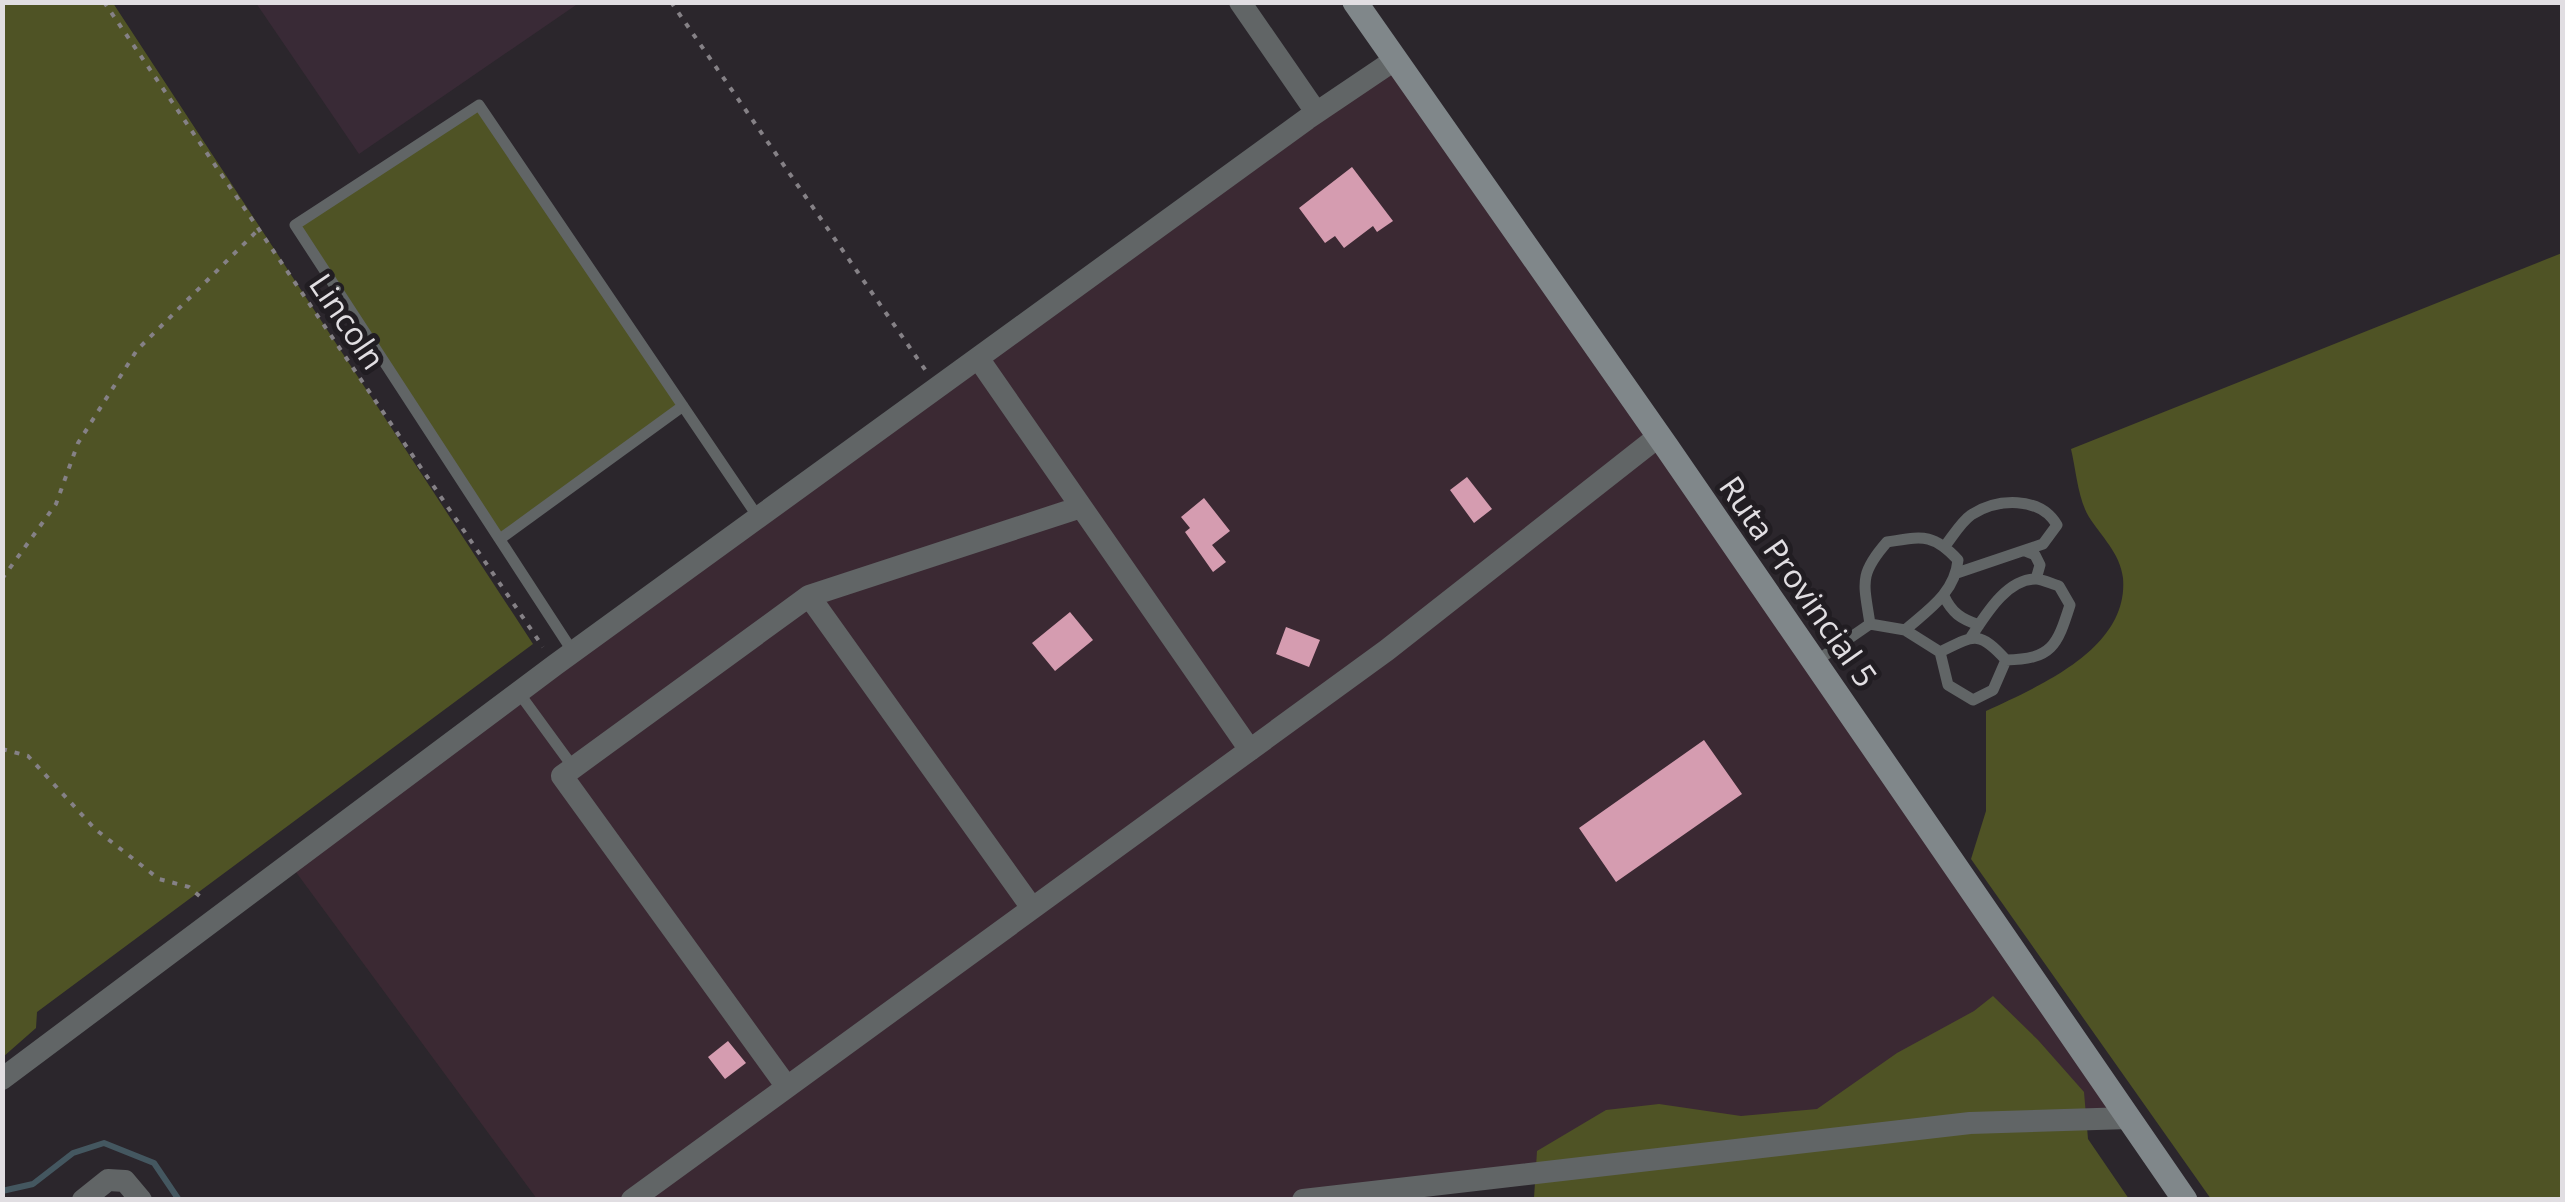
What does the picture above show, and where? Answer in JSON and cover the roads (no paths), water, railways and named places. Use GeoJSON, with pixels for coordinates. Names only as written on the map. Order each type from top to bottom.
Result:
{"type":"FeatureCollection","features":[{"type":"Feature","properties":{"kind":"main road","name":"Ruta Provincial 5"},"geometry":{"type":"LineString","coordinates":[[1355,2],[1663,441],[2185,1200]]}},
{"type":"Feature","properties":{"kind":"street"},"geometry":{"type":"LineString","coordinates":[[1240,2],[1316,112]]}},
{"type":"Feature","properties":{"kind":"street"},"geometry":{"type":"LineString","coordinates":[[2,1079],[564,659],[1316,112],[1396,59]]}},
{"type":"Feature","properties":{"kind":"street"},"geometry":{"type":"LineString","coordinates":[[978,358],[1250,750]]}},
{"type":"Feature","properties":{"kind":"street"},"geometry":{"type":"LineString","coordinates":[[632,1200],[1387,650],[1663,441]]}},
{"type":"Feature","properties":{"kind":"street"},"geometry":{"type":"LineString","coordinates":[[787,1087],[562,776],[809,596],[1082,507]]}},
{"type":"Feature","properties":{"kind":"street"},"geometry":{"type":"LineString","coordinates":[[809,596],[1032,908]]}},
{"type":"Feature","properties":{"kind":"street"},"geometry":{"type":"LineString","coordinates":[[1303,1200],[1970,1123],[2128,1118]]}},
{"type":"Feature","properties":{"kind":"street"},"geometry":{"type":"LineString","coordinates":[[84,1200],[108,1180],[125,1181],[141,1200]]}},
{"type":"Feature","properties":{"kind":"lane"},"geometry":{"type":"LineString","coordinates":[[564,659],[500,539],[295,224],[479,105],[758,518]]}},
{"type":"Feature","properties":{"kind":"lane"},"geometry":{"type":"LineString","coordinates":[[500,539],[683,406]]}},
{"type":"Feature","properties":{"kind":"lane"},"geometry":{"type":"LineString","coordinates":[[1944,546],[1969,516],[1997,503],[2022,503],[2050,514],[2057,524],[2043,544],[1956,573]]}},
{"type":"Feature","properties":{"kind":"lane"},"geometry":{"type":"LineString","coordinates":[[1870,624],[1864,581],[1869,562],[1886,542],[1927,536],[1958,560],[1956,573],[1944,596],[1905,630]]}},
{"type":"Feature","properties":{"kind":"lane"},"geometry":{"type":"LineString","coordinates":[[2024,551],[2035,556],[2040,566],[2036,579]]}},
{"type":"Feature","properties":{"kind":"lane"},"geometry":{"type":"LineString","coordinates":[[1940,652],[1970,637],[1996,602],[2018,584],[2036,579],[2059,586],[2070,604],[2060,638],[2035,659],[2006,660],[1987,639],[1970,637]]}},
{"type":"Feature","properties":{"kind":"lane"},"geometry":{"type":"LineString","coordinates":[[1944,596],[1951,611],[1962,620],[1979,625]]}},
{"type":"Feature","properties":{"kind":"lane"},"geometry":{"type":"LineString","coordinates":[[1815,662],[1870,624],[1905,630],[1940,652],[1948,685],[1972,700],[1993,690],[2006,660]]}},
{"type":"Feature","properties":{"kind":"lane"},"geometry":{"type":"LineString","coordinates":[[519,692],[573,768]]}},
{"type":"Feature","properties":{"kind":"waterway"},"geometry":{"type":"LineString","coordinates":[[2,1191],[33,1184],[73,1153],[104,1143],[154,1163],[179,1200]]}},
{"type":"Feature","properties":{"kind":"waterway"},"geometry":{"type":"LineString","coordinates":[[1483,1200],[1490,1200]]}}]}
